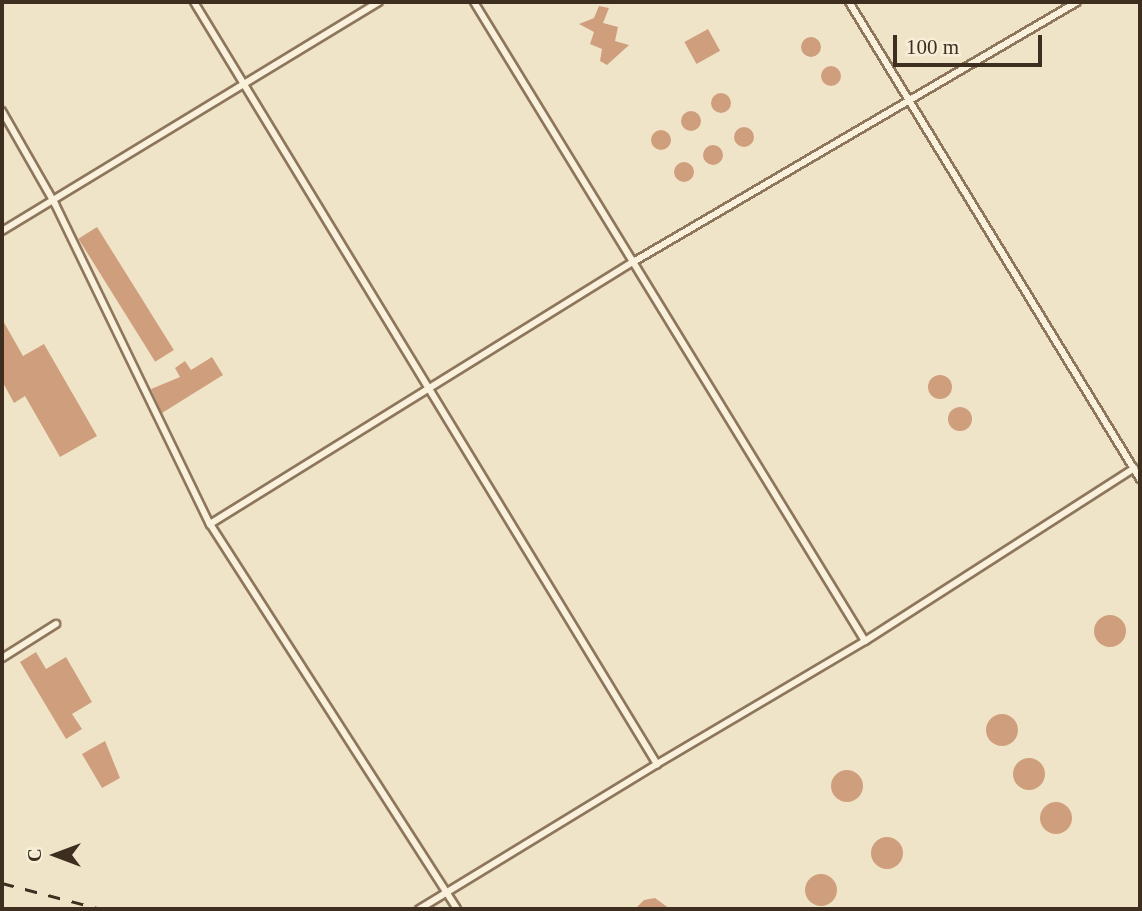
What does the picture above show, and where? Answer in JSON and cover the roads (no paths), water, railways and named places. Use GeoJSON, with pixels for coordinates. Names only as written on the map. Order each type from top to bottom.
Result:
{"type":"FeatureCollection","features":[{"type":"Feature","properties":{"kind":"lane"},"geometry":{"type":"LineString","coordinates":[[194,2],[657,764]]}},
{"type":"Feature","properties":{"kind":"lane"},"geometry":{"type":"LineString","coordinates":[[2,231],[55,204],[379,2]]}},
{"type":"Feature","properties":{"kind":"lane"},"geometry":{"type":"LineString","coordinates":[[474,2],[866,640]]}},
{"type":"Feature","properties":{"kind":"lane"},"geometry":{"type":"LineString","coordinates":[[849,2],[1140,480]]}},
{"type":"Feature","properties":{"kind":"lane"},"geometry":{"type":"LineString","coordinates":[[210,524],[426,387],[635,261],[1077,2]]}},
{"type":"Feature","properties":{"kind":"lane"},"geometry":{"type":"LineString","coordinates":[[2,111],[55,204],[210,524],[457,909]]}},
{"type":"Feature","properties":{"kind":"lane"},"geometry":{"type":"LineString","coordinates":[[419,909],[866,640],[1134,468]]}},
{"type":"Feature","properties":{"kind":"lane"},"geometry":{"type":"LineString","coordinates":[[2,659],[56,624]]}},
{"type":"Feature","properties":{"kind":"railway"},"geometry":{"type":"LineString","coordinates":[[2,883],[101,909]]}}]}
